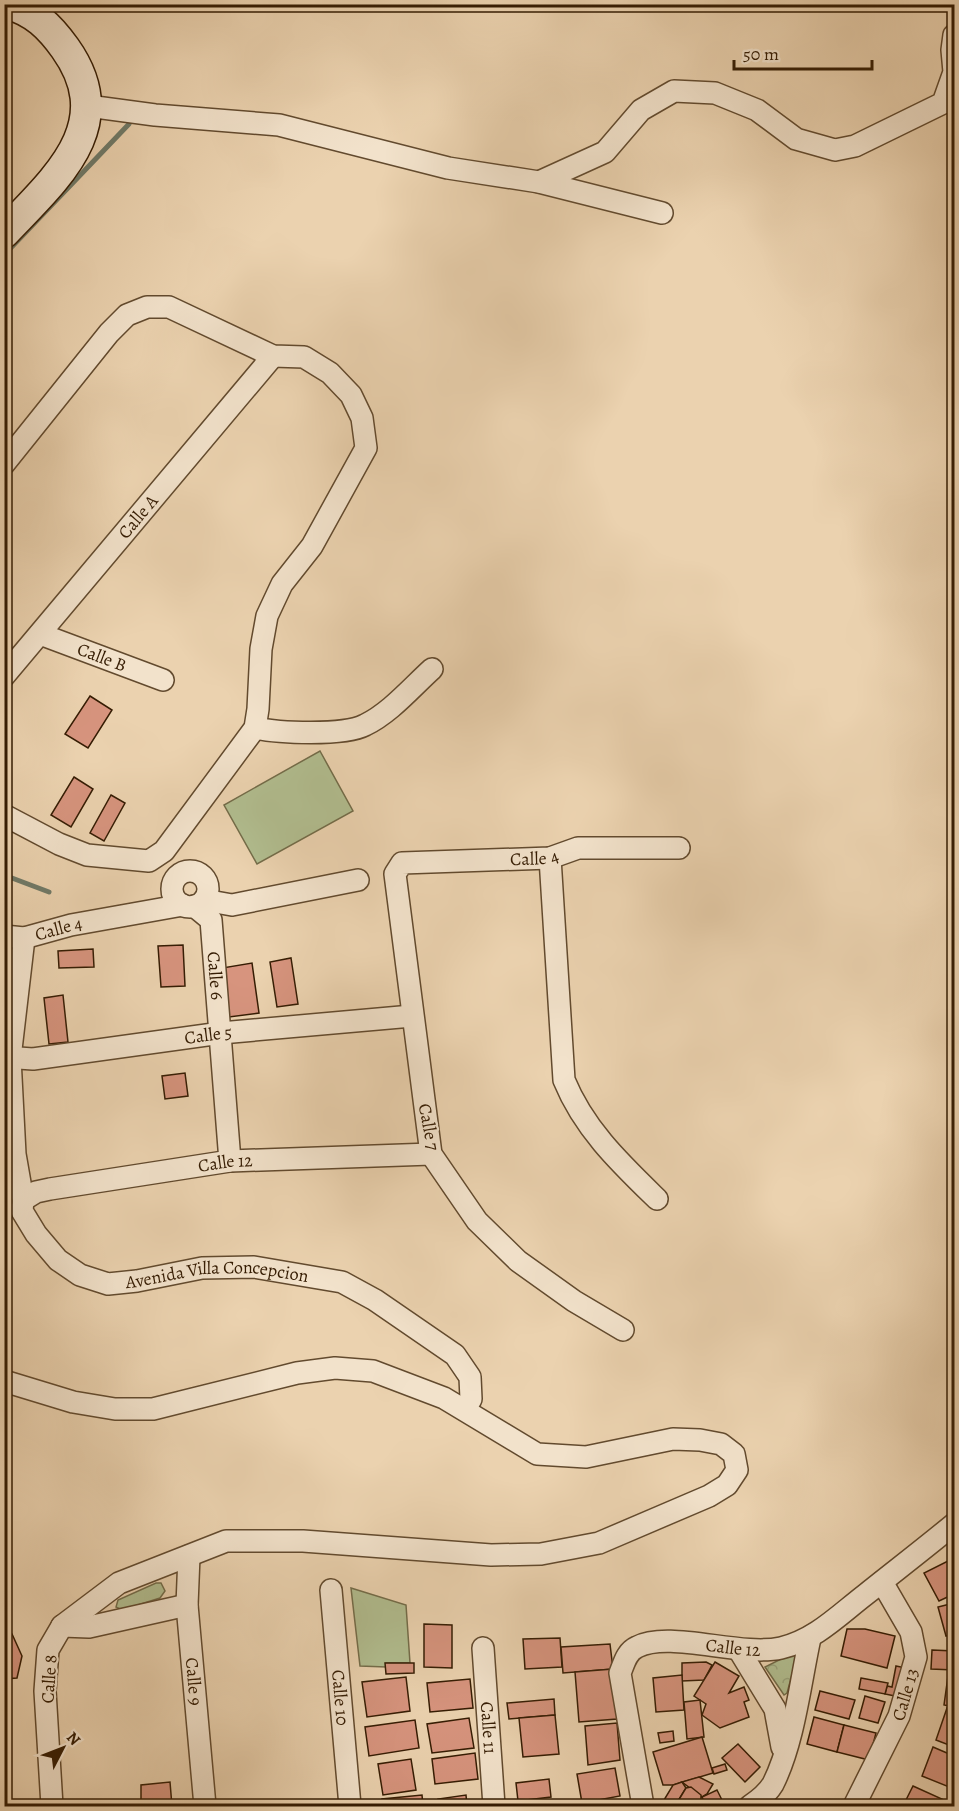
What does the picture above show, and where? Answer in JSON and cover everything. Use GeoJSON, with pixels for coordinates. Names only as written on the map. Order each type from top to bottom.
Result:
{"type":"FeatureCollection","features":[{"type":"Feature","properties":{"kind":"street"},"geometry":{"type":"LineString","coordinates":[[4,233],[79,145],[88,106],[83,83],[71,57],[51,28],[18,9]]}},
{"type":"Feature","properties":{"kind":"street"},"geometry":{"type":"LineString","coordinates":[[539,182],[605,152],[641,110],[674,91],[716,93],[757,110],[796,139],[835,150],[855,146],[943,103],[954,72],[952,50],[954,35]]}},
{"type":"Feature","properties":{"kind":"street"},"geometry":{"type":"LineString","coordinates":[[88,106],[155,115],[279,125],[448,168],[539,182],[662,213]]}},
{"type":"Feature","properties":{"kind":"street"},"geometry":{"type":"LineString","coordinates":[[4,464],[68,383],[127,315],[147,307],[169,307],[273,356],[304,357],[330,373],[351,395],[362,418],[366,448],[317,538],[282,584],[267,616],[261,649],[255,728],[164,851],[149,861],[87,855],[59,844],[4,815]]}},
{"type":"Feature","properties":{"kind":"street","name":"Calle A"},"geometry":{"type":"LineString","coordinates":[[4,676],[273,356]]}},
{"type":"Feature","properties":{"kind":"street","name":"Calle B"},"geometry":{"type":"LineString","coordinates":[[40,634],[163,680]]}},
{"type":"Feature","properties":{"kind":"street"},"geometry":{"type":"LineString","coordinates":[[255,728],[277,733],[364,726],[385,711],[432,669]]}},
{"type":"Feature","properties":{"kind":"street","name":"Calle 4"},"geometry":{"type":"LineString","coordinates":[[395,874],[402,863],[550,858],[578,848],[678,848]]}},
{"type":"Feature","properties":{"kind":"street"},"geometry":{"type":"LineString","coordinates":[[164,851],[181,873]]}},
{"type":"Feature","properties":{"kind":"street"},"geometry":{"type":"LineString","coordinates":[[550,858],[564,1080],[575,1107],[610,1154],[657,1199]]}},
{"type":"Feature","properties":{"kind":"street"},"geometry":{"type":"LineString","coordinates":[[195,872],[201,875],[208,887],[194,904],[175,898],[172,887],[181,873],[195,872]]}},
{"type":"Feature","properties":{"kind":"street","name":"Calle 7"},"geometry":{"type":"LineString","coordinates":[[395,874],[431,1154],[477,1221],[518,1261],[574,1301],[623,1330]]}},
{"type":"Feature","properties":{"kind":"street","name":"Calle 4"},"geometry":{"type":"LineString","coordinates":[[14,937],[194,904],[241,903],[358,880]]}},
{"type":"Feature","properties":{"kind":"street","name":"Calle 6"},"geometry":{"type":"LineString","coordinates":[[194,904],[210,921],[230,1161]]}},
{"type":"Feature","properties":{"kind":"street","name":"Avenida Villa Concepcion"},"geometry":{"type":"LineString","coordinates":[[14,937],[7,1057],[15,1154],[23,1200],[22,1211],[36,1234],[58,1260],[80,1275],[108,1284],[137,1281],[202,1268],[254,1267],[342,1282],[375,1300],[454,1355],[470,1377],[471,1399],[465,1409]]}},
{"type":"Feature","properties":{"kind":"street","name":"Calle 5"},"geometry":{"type":"LineString","coordinates":[[7,1057],[33,1059],[221,1033],[412,1016]]}},
{"type":"Feature","properties":{"kind":"street","name":"Calle 12"},"geometry":{"type":"LineString","coordinates":[[23,1200],[36,1192],[230,1161],[431,1154]]}},
{"type":"Feature","properties":{"kind":"street"},"geometry":{"type":"LineString","coordinates":[[4,1381],[73,1402],[115,1409],[153,1409],[297,1373],[335,1368],[373,1371],[444,1398],[465,1409],[517,1445],[537,1454],[586,1457],[673,1439],[700,1440],[721,1444],[734,1454],[737,1470],[727,1485],[682,1508],[599,1543],[541,1554],[491,1555],[303,1541],[226,1541],[118,1583],[62,1626]]}},
{"type":"Feature","properties":{"kind":"street","name":"Calle 12"},"geometry":{"type":"LineString","coordinates":[[643,1806],[620,1673],[627,1656],[637,1647],[681,1642],[739,1650],[780,1648],[810,1638],[954,1524]]}},
{"type":"Feature","properties":{"kind":"street","name":"Calle 9"},"geometry":{"type":"LineString","coordinates":[[189,1556],[187,1605],[205,1806]]}},
{"type":"Feature","properties":{"kind":"street","name":"Calle 13"},"geometry":{"type":"LineString","coordinates":[[854,1806],[899,1716],[916,1657],[911,1632],[882,1581]]}},
{"type":"Feature","properties":{"kind":"street","name":"Calle 10"},"geometry":{"type":"LineString","coordinates":[[331,1590],[350,1806]]}},
{"type":"Feature","properties":{"kind":"street"},"geometry":{"type":"LineString","coordinates":[[62,1626],[88,1627],[187,1605]]}},
{"type":"Feature","properties":{"kind":"street","name":"Calle 8"},"geometry":{"type":"LineString","coordinates":[[52,1806],[46,1674],[48,1650],[62,1626]]}},
{"type":"Feature","properties":{"kind":"street"},"geometry":{"type":"LineString","coordinates":[[750,1806],[763,1798],[772,1785],[784,1756],[810,1638]]}},
{"type":"Feature","properties":{"kind":"street","name":"Calle 11"},"geometry":{"type":"LineString","coordinates":[[483,1648],[494,1806]]}},
{"type":"Feature","properties":{"kind":"street"},"geometry":{"type":"LineString","coordinates":[[739,1650],[775,1709],[784,1756]]}},
{"type":"Feature","properties":{"kind":"green space"},"geometry":{"type":"Polygon","coordinates":[[[320,751],[353,811],[257,864],[224,805],[320,751]]]}},
{"type":"Feature","properties":{"kind":"green space"},"geometry":{"type":"Polygon","coordinates":[[[156,1583],[161,1583],[165,1591],[160,1598],[122,1610],[116,1607],[118,1600],[156,1583]]]}},
{"type":"Feature","properties":{"kind":"green space"},"geometry":{"type":"Polygon","coordinates":[[[351,1588],[406,1605],[410,1663],[386,1663],[386,1667],[360,1666],[351,1588]]]}},
{"type":"Feature","properties":{"kind":"green space"},"geometry":{"type":"Polygon","coordinates":[[[793,1653],[798,1653],[787,1693],[784,1695],[765,1667],[793,1653]]]}},
{"type":"Feature","properties":{"kind":"building"},"geometry":{"type":"Polygon","coordinates":[[[90,696],[112,710],[88,748],[65,734],[90,696]]]}},
{"type":"Feature","properties":{"kind":"building"},"geometry":{"type":"Polygon","coordinates":[[[74,777],[93,789],[71,827],[51,815],[74,777]]]}},
{"type":"Feature","properties":{"kind":"building"},"geometry":{"type":"Polygon","coordinates":[[[111,795],[125,803],[104,841],[90,833],[111,795]]]}},
{"type":"Feature","properties":{"kind":"building"},"geometry":{"type":"Polygon","coordinates":[[[183,945],[185,986],[161,987],[158,946],[183,945]]]}},
{"type":"Feature","properties":{"kind":"building"},"geometry":{"type":"Polygon","coordinates":[[[93,949],[94,967],[59,968],[58,951],[93,949]]]}},
{"type":"Feature","properties":{"kind":"building"},"geometry":{"type":"Polygon","coordinates":[[[291,958],[298,1004],[277,1007],[270,962],[291,958]]]}},
{"type":"Feature","properties":{"kind":"building"},"geometry":{"type":"Polygon","coordinates":[[[252,963],[259,1013],[229,1017],[222,968],[252,963]]]}},
{"type":"Feature","properties":{"kind":"building"},"geometry":{"type":"Polygon","coordinates":[[[63,995],[68,1042],[49,1044],[44,998],[63,995]]]}},
{"type":"Feature","properties":{"kind":"building"},"geometry":{"type":"Polygon","coordinates":[[[185,1073],[188,1096],[165,1099],[162,1076],[185,1073]]]}},
{"type":"Feature","properties":{"kind":"building"},"geometry":{"type":"Polygon","coordinates":[[[954,1558],[954,1594],[939,1601],[924,1573],[954,1558]]]}},
{"type":"Feature","properties":{"kind":"building"},"geometry":{"type":"Polygon","coordinates":[[[954,1603],[954,1634],[946,1636],[938,1607],[954,1603]]]}},
{"type":"Feature","properties":{"kind":"building"},"geometry":{"type":"Polygon","coordinates":[[[424,1624],[452,1625],[452,1668],[424,1667],[424,1624]]]}},
{"type":"Feature","properties":{"kind":"building"},"geometry":{"type":"Polygon","coordinates":[[[847,1629],[865,1629],[895,1636],[887,1668],[841,1656],[847,1629]]]}},
{"type":"Feature","properties":{"kind":"building"},"geometry":{"type":"Polygon","coordinates":[[[4,1634],[12,1634],[22,1656],[17,1678],[4,1679],[4,1634]]]}},
{"type":"Feature","properties":{"kind":"building"},"geometry":{"type":"Polygon","coordinates":[[[560,1638],[562,1667],[525,1669],[523,1639],[560,1638]]]}},
{"type":"Feature","properties":{"kind":"building"},"geometry":{"type":"Polygon","coordinates":[[[610,1644],[613,1669],[563,1673],[561,1647],[610,1644]]]}},
{"type":"Feature","properties":{"kind":"building"},"geometry":{"type":"Polygon","coordinates":[[[932,1650],[954,1651],[954,1670],[931,1669],[932,1650]]]}},
{"type":"Feature","properties":{"kind":"building"},"geometry":{"type":"Polygon","coordinates":[[[706,1662],[712,1665],[704,1680],[682,1681],[682,1663],[706,1662]]]}},
{"type":"Feature","properties":{"kind":"building"},"geometry":{"type":"Polygon","coordinates":[[[715,1662],[739,1676],[729,1693],[744,1687],[749,1700],[744,1702],[749,1717],[720,1728],[702,1715],[706,1704],[694,1696],[715,1662]]]}},
{"type":"Feature","properties":{"kind":"building"},"geometry":{"type":"Polygon","coordinates":[[[385,1663],[414,1663],[414,1673],[386,1674],[385,1663]]]}},
{"type":"Feature","properties":{"kind":"building"},"geometry":{"type":"Polygon","coordinates":[[[896,1666],[906,1668],[900,1697],[885,1694],[887,1686],[892,1687],[896,1666]]]}},
{"type":"Feature","properties":{"kind":"building"},"geometry":{"type":"Polygon","coordinates":[[[613,1669],[617,1719],[579,1722],[575,1672],[613,1669]]]}},
{"type":"Feature","properties":{"kind":"building"},"geometry":{"type":"Polygon","coordinates":[[[682,1675],[684,1710],[656,1712],[653,1678],[682,1675]]]}},
{"type":"Feature","properties":{"kind":"building"},"geometry":{"type":"Polygon","coordinates":[[[948,1676],[954,1677],[954,1707],[944,1705],[948,1676]]]}},
{"type":"Feature","properties":{"kind":"building"},"geometry":{"type":"Polygon","coordinates":[[[406,1677],[410,1711],[367,1717],[362,1682],[406,1677]]]}},
{"type":"Feature","properties":{"kind":"building"},"geometry":{"type":"Polygon","coordinates":[[[861,1678],[888,1683],[885,1694],[859,1689],[861,1678]]]}},
{"type":"Feature","properties":{"kind":"building"},"geometry":{"type":"Polygon","coordinates":[[[470,1679],[473,1708],[430,1712],[427,1683],[470,1679]]]}},
{"type":"Feature","properties":{"kind":"building"},"geometry":{"type":"Polygon","coordinates":[[[820,1691],[855,1700],[849,1719],[815,1710],[820,1691]]]}},
{"type":"Feature","properties":{"kind":"building"},"geometry":{"type":"Polygon","coordinates":[[[865,1696],[885,1702],[878,1723],[859,1718],[865,1696]]]}},
{"type":"Feature","properties":{"kind":"building"},"geometry":{"type":"Polygon","coordinates":[[[554,1699],[555,1715],[509,1719],[507,1703],[554,1699]]]}},
{"type":"Feature","properties":{"kind":"building"},"geometry":{"type":"Polygon","coordinates":[[[700,1700],[704,1737],[687,1739],[684,1702],[700,1700]]]}},
{"type":"Feature","properties":{"kind":"building"},"geometry":{"type":"Polygon","coordinates":[[[947,1708],[954,1710],[954,1747],[936,1740],[947,1708]]]}},
{"type":"Feature","properties":{"kind":"building"},"geometry":{"type":"Polygon","coordinates":[[[555,1715],[559,1754],[523,1757],[519,1718],[555,1715]]]}},
{"type":"Feature","properties":{"kind":"building"},"geometry":{"type":"Polygon","coordinates":[[[814,1717],[844,1725],[837,1752],[807,1744],[814,1717]]]}},
{"type":"Feature","properties":{"kind":"building"},"geometry":{"type":"Polygon","coordinates":[[[469,1718],[474,1748],[432,1753],[427,1724],[469,1718]]]}},
{"type":"Feature","properties":{"kind":"building"},"geometry":{"type":"Polygon","coordinates":[[[415,1720],[419,1748],[369,1756],[365,1727],[415,1720]]]}},
{"type":"Feature","properties":{"kind":"building"},"geometry":{"type":"Polygon","coordinates":[[[617,1723],[620,1760],[588,1765],[585,1726],[617,1723]]]}},
{"type":"Feature","properties":{"kind":"building"},"geometry":{"type":"Polygon","coordinates":[[[844,1725],[876,1733],[869,1760],[837,1752],[844,1725]]]}},
{"type":"Feature","properties":{"kind":"building"},"geometry":{"type":"Polygon","coordinates":[[[673,1731],[674,1741],[660,1743],[658,1733],[673,1731]]]}},
{"type":"Feature","properties":{"kind":"building"},"geometry":{"type":"Polygon","coordinates":[[[702,1737],[713,1773],[673,1785],[663,1785],[653,1752],[702,1737]]]}},
{"type":"Feature","properties":{"kind":"building"},"geometry":{"type":"Polygon","coordinates":[[[738,1744],[760,1767],[745,1782],[722,1758],[738,1744]]]}},
{"type":"Feature","properties":{"kind":"building"},"geometry":{"type":"Polygon","coordinates":[[[933,1747],[954,1756],[954,1789],[922,1776],[933,1747]]]}},
{"type":"Feature","properties":{"kind":"building"},"geometry":{"type":"Polygon","coordinates":[[[475,1753],[478,1779],[435,1784],[432,1759],[475,1753]]]}},
{"type":"Feature","properties":{"kind":"building"},"geometry":{"type":"Polygon","coordinates":[[[411,1759],[416,1790],[383,1795],[378,1764],[411,1759]]]}},
{"type":"Feature","properties":{"kind":"building"},"geometry":{"type":"Polygon","coordinates":[[[725,1764],[727,1770],[714,1774],[712,1768],[725,1764]]]}},
{"type":"Feature","properties":{"kind":"building"},"geometry":{"type":"Polygon","coordinates":[[[615,1768],[620,1796],[582,1803],[577,1774],[615,1768]]]}},
{"type":"Feature","properties":{"kind":"building"},"geometry":{"type":"Polygon","coordinates":[[[699,1777],[713,1784],[707,1794],[702,1797],[682,1782],[699,1777]]]}},
{"type":"Feature","properties":{"kind":"building"},"geometry":{"type":"Polygon","coordinates":[[[549,1779],[551,1797],[518,1801],[516,1783],[549,1779]]]}},
{"type":"Feature","properties":{"kind":"building"},"geometry":{"type":"Polygon","coordinates":[[[170,1782],[172,1806],[141,1806],[141,1785],[170,1782]]]}},
{"type":"Feature","properties":{"kind":"building"},"geometry":{"type":"Polygon","coordinates":[[[682,1782],[686,1788],[675,1806],[664,1800],[673,1785],[682,1782]]]}},
{"type":"Feature","properties":{"kind":"building"},"geometry":{"type":"Polygon","coordinates":[[[913,1786],[953,1804],[952,1806],[903,1806],[913,1786]]]}},
{"type":"Feature","properties":{"kind":"building"},"geometry":{"type":"Polygon","coordinates":[[[691,1787],[701,1795],[701,1805],[675,1806],[686,1788],[691,1787]]]}},
{"type":"Feature","properties":{"kind":"building"},"geometry":{"type":"Polygon","coordinates":[[[717,1790],[722,1800],[706,1806],[702,1797],[717,1790]]]}},
{"type":"Feature","properties":{"kind":"building"},"geometry":{"type":"Polygon","coordinates":[[[422,1795],[423,1806],[383,1806],[382,1799],[422,1795]]]}},
{"type":"Feature","properties":{"kind":"building"},"geometry":{"type":"Polygon","coordinates":[[[466,1795],[467,1806],[440,1806],[438,1799],[466,1795]]]}},
{"type":"Feature","properties":{"kind":"building"},"geometry":{"type":"Polygon","coordinates":[[[566,1803],[566,1806],[530,1806],[566,1803]]]}},
{"type":"Feature","properties":{"kind":"waterway"},"geometry":{"type":"LineString","coordinates":[[4,255],[129,124]]}},
{"type":"Feature","properties":{"kind":"waterway"},"geometry":{"type":"LineString","coordinates":[[4,875],[49,892]]}}]}
